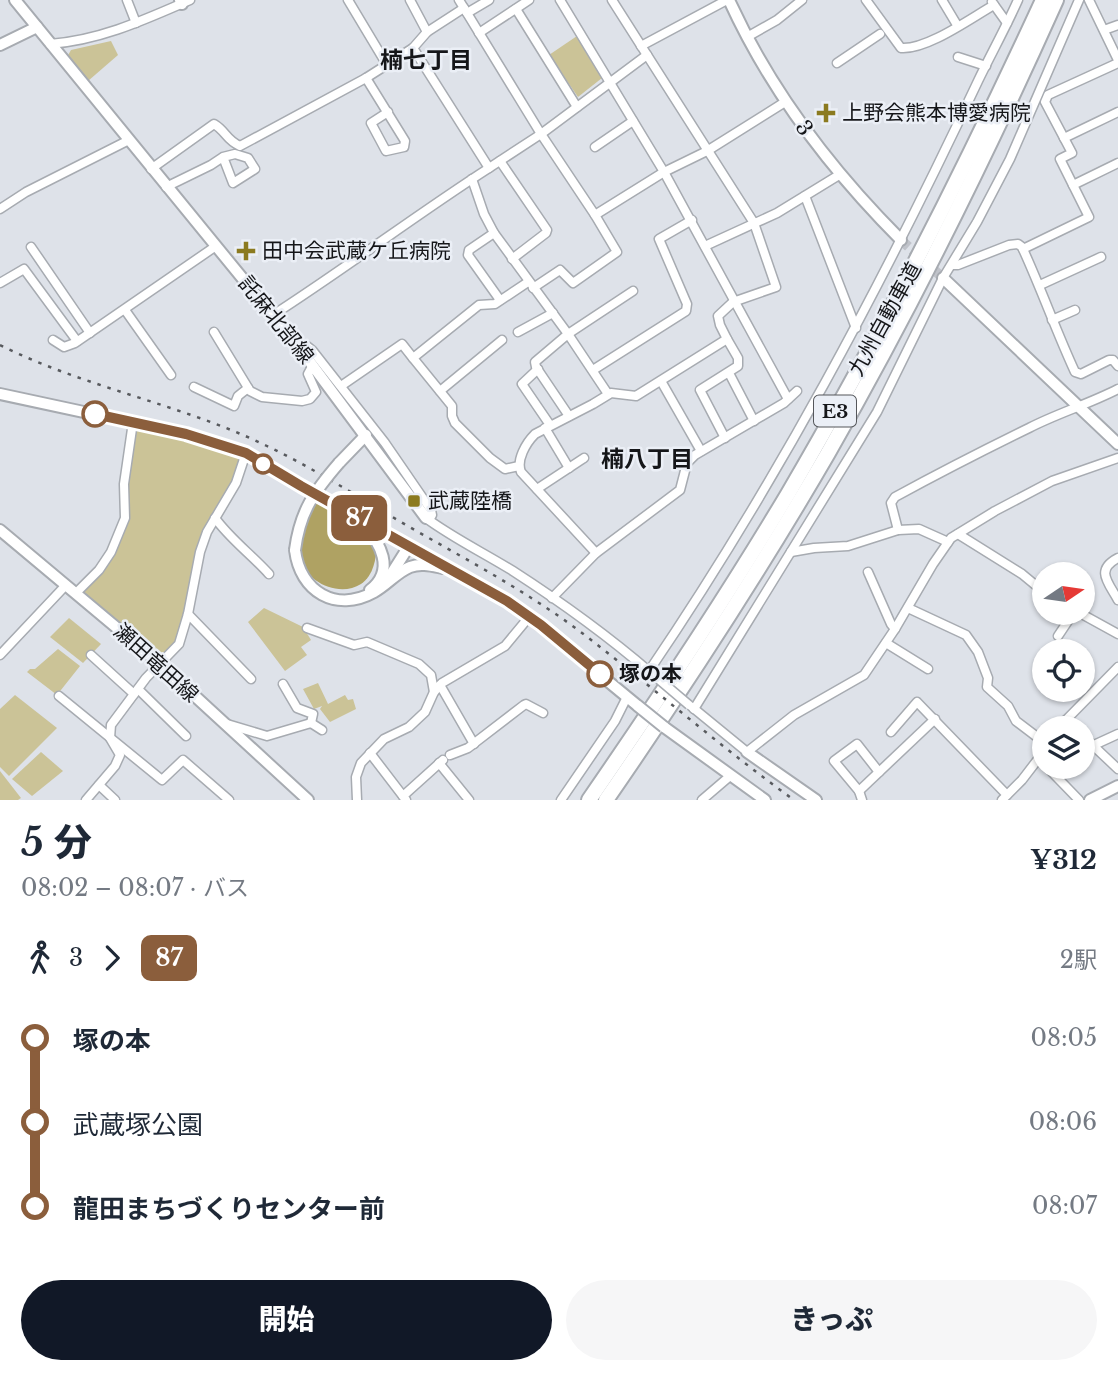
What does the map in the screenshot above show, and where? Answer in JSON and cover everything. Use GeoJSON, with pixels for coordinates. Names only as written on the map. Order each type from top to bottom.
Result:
{"type":"FeatureCollection","features":[{"type":"Feature","properties":{"kind":"highway","name":"九州自動車道"},"geometry":{"type":"LineString","coordinates":[[589,800],[695,643],[795,481],[921,254],[1043,0]]}},
{"type":"Feature","properties":{"kind":"highway","name":"九州自動車道"},"geometry":{"type":"LineString","coordinates":[[606,800],[706,652],[828,452],[965,196],[1056,0]]}},
{"type":"Feature","properties":{"kind":"main road","name":"託麻北部線"},"geometry":{"type":"LineString","coordinates":[[15,0],[313,365],[427,519]]}},
{"type":"Feature","properties":{"kind":"main road","name":"3"},"geometry":{"type":"LineString","coordinates":[[728,0],[785,102],[839,175],[901,240]]}},
{"type":"Feature","properties":{"kind":"main road"},"geometry":{"type":"LineString","coordinates":[[0,45],[37,26]]}},
{"type":"Feature","properties":{"kind":"main road"},"geometry":{"type":"LineString","coordinates":[[943,278],[1118,444]]}},
{"type":"Feature","properties":{"kind":"main road"},"geometry":{"type":"LineString","coordinates":[[0,394],[208,439],[246,453],[529,617],[664,727],[765,800]]}},
{"type":"Feature","properties":{"kind":"main road"},"geometry":{"type":"LineString","coordinates":[[366,435],[339,463],[307,504],[300,521],[295,550],[299,571],[311,587],[323,596],[352,599],[374,593],[407,567],[418,564],[455,572]]}},
{"type":"Feature","properties":{"kind":"main road"},"geometry":{"type":"LineString","coordinates":[[352,599],[374,587],[385,564],[377,539],[358,518]]}},
{"type":"Feature","properties":{"kind":"main road","name":"瀬田竜田線"},"geometry":{"type":"LineString","coordinates":[[0,530],[160,664],[307,800]]}},
{"type":"Feature","properties":{"kind":"main road"},"geometry":{"type":"LineString","coordinates":[[374,593],[391,574],[409,546]]}},
{"type":"Feature","properties":{"kind":"main road"},"geometry":{"type":"LineString","coordinates":[[747,752],[816,800]]}},
{"type":"Feature","properties":{"kind":"main road"},"geometry":{"type":"LineString","coordinates":[[1090,800],[1118,786]]}},
{"type":"Feature","properties":{"kind":"street"},"geometry":{"type":"LineString","coordinates":[[127,0],[136,23]]}},
{"type":"Feature","properties":{"kind":"street"},"geometry":{"type":"LineString","coordinates":[[348,0],[387,65]]}},
{"type":"Feature","properties":{"kind":"street"},"geometry":{"type":"LineString","coordinates":[[410,0],[427,32]]}},
{"type":"Feature","properties":{"kind":"street"},"geometry":{"type":"LineString","coordinates":[[413,358],[482,303],[492,304],[560,270],[573,282],[615,255],[616,249],[541,134],[459,0]]}},
{"type":"Feature","properties":{"kind":"street"},"geometry":{"type":"LineString","coordinates":[[151,169],[214,124],[229,142],[240,146],[366,78],[412,48],[427,32],[465,10],[489,0]]}},
{"type":"Feature","properties":{"kind":"street"},"geometry":{"type":"LineString","coordinates":[[479,33],[530,0]]}},
{"type":"Feature","properties":{"kind":"street"},"geometry":{"type":"LineString","coordinates":[[560,0],[692,220],[733,302],[788,399]]}},
{"type":"Feature","properties":{"kind":"street"},"geometry":{"type":"LineString","coordinates":[[642,46],[728,0]]}},
{"type":"Feature","properties":{"kind":"street"},"geometry":{"type":"LineString","coordinates":[[747,37],[777,20],[802,0]]}},
{"type":"Feature","properties":{"kind":"street"},"geometry":{"type":"LineString","coordinates":[[866,0],[901,48],[926,43],[992,2],[1007,23]]}},
{"type":"Feature","properties":{"kind":"street"},"geometry":{"type":"LineString","coordinates":[[942,0],[957,25]]}},
{"type":"Feature","properties":{"kind":"street"},"geometry":{"type":"LineString","coordinates":[[649,671],[694,604],[760,496],[856,328],[1018,0]]}},
{"type":"Feature","properties":{"kind":"street"},"geometry":{"type":"LineString","coordinates":[[691,707],[877,412],[943,278],[1010,159],[1079,0]]}},
{"type":"Feature","properties":{"kind":"street"},"geometry":{"type":"LineString","coordinates":[[1023,249],[1089,217],[1060,159],[1072,153],[1045,102],[1048,95],[1118,61],[1090,0]]}},
{"type":"Feature","properties":{"kind":"street"},"geometry":{"type":"LineString","coordinates":[[51,44],[79,42],[112,33],[184,1]]}},
{"type":"Feature","properties":{"kind":"street"},"geometry":{"type":"LineString","coordinates":[[616,2],[754,223],[776,287],[733,302],[718,316],[739,361],[737,368],[700,390],[725,438]]}},
{"type":"Feature","properties":{"kind":"street"},"geometry":{"type":"LineString","coordinates":[[516,9],[577,107]]}},
{"type":"Feature","properties":{"kind":"street"},"geometry":{"type":"LineString","coordinates":[[1104,30],[1118,24]]}},
{"type":"Feature","properties":{"kind":"street"},"geometry":{"type":"LineString","coordinates":[[837,63],[880,34]]}},
{"type":"Feature","properties":{"kind":"street"},"geometry":{"type":"LineString","coordinates":[[412,48],[489,168]]}},
{"type":"Feature","properties":{"kind":"street"},"geometry":{"type":"LineString","coordinates":[[273,315],[442,197],[541,134],[647,55]]}},
{"type":"Feature","properties":{"kind":"street"},"geometry":{"type":"LineString","coordinates":[[957,57],[986,66]]}},
{"type":"Feature","properties":{"kind":"street"},"geometry":{"type":"LineString","coordinates":[[366,78],[388,112],[405,144],[386,151],[372,123],[388,112]]}},
{"type":"Feature","properties":{"kind":"street"},"geometry":{"type":"LineString","coordinates":[[595,215],[664,172],[708,151],[785,102]]}},
{"type":"Feature","properties":{"kind":"street"},"geometry":{"type":"LineString","coordinates":[[1065,138],[1118,112]]}},
{"type":"Feature","properties":{"kind":"street"},"geometry":{"type":"LineString","coordinates":[[595,147],[633,121]]}},
{"type":"Feature","properties":{"kind":"street"},"geometry":{"type":"LineString","coordinates":[[0,209],[38,186],[129,140]]}},
{"type":"Feature","properties":{"kind":"street"},"geometry":{"type":"LineString","coordinates":[[166,187],[223,157]]}},
{"type":"Feature","properties":{"kind":"street"},"geometry":{"type":"LineString","coordinates":[[500,161],[547,230],[512,259]]}},
{"type":"Feature","properties":{"kind":"street"},"geometry":{"type":"LineString","coordinates":[[1073,185],[1118,163]]}},
{"type":"Feature","properties":{"kind":"street"},"geometry":{"type":"LineString","coordinates":[[705,246],[778,213],[839,175]]}},
{"type":"Feature","properties":{"kind":"street"},"geometry":{"type":"LineString","coordinates":[[471,179],[494,233],[608,394]]}},
{"type":"Feature","properties":{"kind":"street"},"geometry":{"type":"LineString","coordinates":[[805,196],[856,328]]}},
{"type":"Feature","properties":{"kind":"street"},"geometry":{"type":"LineString","coordinates":[[593,370],[686,311],[687,304],[659,239],[692,220]]}},
{"type":"Feature","properties":{"kind":"street"},"geometry":{"type":"LineString","coordinates":[[494,233],[469,250],[468,255],[500,300]]}},
{"type":"Feature","properties":{"kind":"street"},"geometry":{"type":"LineString","coordinates":[[952,265],[1018,244],[1040,285],[1052,320],[1076,372],[1082,373],[1116,360]]}},
{"type":"Feature","properties":{"kind":"street"},"geometry":{"type":"LineString","coordinates":[[53,340],[64,347],[78,341],[216,246]]}},
{"type":"Feature","properties":{"kind":"street"},"geometry":{"type":"LineString","coordinates":[[31,247],[90,333]]}},
{"type":"Feature","properties":{"kind":"street"},"geometry":{"type":"LineString","coordinates":[[1040,285],[1101,257]]}},
{"type":"Feature","properties":{"kind":"street"},"geometry":{"type":"LineString","coordinates":[[0,283],[24,269],[78,341]]}},
{"type":"Feature","properties":{"kind":"street"},"geometry":{"type":"LineString","coordinates":[[569,416],[535,364],[536,361],[568,334],[634,291]]}},
{"type":"Feature","properties":{"kind":"street"},"geometry":{"type":"LineString","coordinates":[[125,310],[171,375]]}},
{"type":"Feature","properties":{"kind":"street"},"geometry":{"type":"LineString","coordinates":[[1052,320],[1075,310]]}},
{"type":"Feature","properties":{"kind":"street"},"geometry":{"type":"LineString","coordinates":[[518,332],[552,313]]}},
{"type":"Feature","properties":{"kind":"street"},"geometry":{"type":"LineString","coordinates":[[214,332],[248,388],[262,397],[302,401],[310,399],[316,392],[308,374],[313,365]]}},
{"type":"Feature","properties":{"kind":"street"},"geometry":{"type":"LineString","coordinates":[[596,553],[521,472],[519,466],[528,441],[608,394],[617,392],[628,397],[635,396],[727,339]]}},
{"type":"Feature","properties":{"kind":"street"},"geometry":{"type":"LineString","coordinates":[[440,391],[502,340]]}},
{"type":"Feature","properties":{"kind":"street"},"geometry":{"type":"LineString","coordinates":[[341,386],[402,344],[452,406],[453,419],[472,441],[505,469],[519,466]]}},
{"type":"Feature","properties":{"kind":"street"},"geometry":{"type":"LineString","coordinates":[[301,350],[309,346],[385,443],[431,510],[432,515],[427,519],[513,571],[581,617],[747,752],[794,715],[864,675],[948,542],[958,534],[1052,481],[1118,458]]}},
{"type":"Feature","properties":{"kind":"street"},"geometry":{"type":"LineString","coordinates":[[538,369],[522,384],[569,468]]}},
{"type":"Feature","properties":{"kind":"street"},"geometry":{"type":"LineString","coordinates":[[729,373],[754,421]]}},
{"type":"Feature","properties":{"kind":"street"},"geometry":{"type":"LineString","coordinates":[[661,381],[701,452]]}},
{"type":"Feature","properties":{"kind":"street"},"geometry":{"type":"LineString","coordinates":[[194,387],[234,406],[238,396],[248,388]]}},
{"type":"Feature","properties":{"kind":"street"},"geometry":{"type":"LineString","coordinates":[[898,530],[891,503],[895,497],[1031,426],[1118,389]]}},
{"type":"Feature","properties":{"kind":"street"},"geometry":{"type":"LineString","coordinates":[[552,598],[596,553],[680,490],[687,463],[797,391]]}},
{"type":"Feature","properties":{"kind":"street"},"geometry":{"type":"LineString","coordinates":[[76,593],[99,570],[120,533],[126,509],[124,484],[133,422]]}},
{"type":"Feature","properties":{"kind":"street"},"geometry":{"type":"LineString","coordinates":[[86,800],[115,766],[120,755],[110,738],[111,726],[136,692],[179,643],[207,532],[236,483],[246,453]]}},
{"type":"Feature","properties":{"kind":"street"},"geometry":{"type":"LineString","coordinates":[[537,489],[584,458]]}},
{"type":"Feature","properties":{"kind":"street"},"geometry":{"type":"LineString","coordinates":[[215,518],[269,574]]}},
{"type":"Feature","properties":{"kind":"street"},"geometry":{"type":"LineString","coordinates":[[791,552],[848,546],[898,530],[923,529],[948,542]]}},
{"type":"Feature","properties":{"kind":"street"},"geometry":{"type":"LineString","coordinates":[[958,534],[1032,582]]}},
{"type":"Feature","properties":{"kind":"street"},"geometry":{"type":"LineString","coordinates":[[1118,558],[1108,563],[1104,569],[1118,600]]}},
{"type":"Feature","properties":{"kind":"street"},"geometry":{"type":"LineString","coordinates":[[868,572],[895,629]]}},
{"type":"Feature","properties":{"kind":"street"},"geometry":{"type":"LineString","coordinates":[[0,654],[66,585]]}},
{"type":"Feature","properties":{"kind":"street"},"geometry":{"type":"LineString","coordinates":[[908,608],[966,635],[978,652],[988,678],[987,687],[1008,706],[1016,721],[1032,733]]}},
{"type":"Feature","properties":{"kind":"street"},"geometry":{"type":"LineString","coordinates":[[188,614],[251,679]]}},
{"type":"Feature","properties":{"kind":"street"},"geometry":{"type":"LineString","coordinates":[[357,800],[356,776],[360,763],[384,739],[409,727],[425,712],[437,689],[505,646],[529,617]]}},
{"type":"Feature","properties":{"kind":"street"},"geometry":{"type":"LineString","coordinates":[[1096,622],[1118,634]]}},
{"type":"Feature","properties":{"kind":"street"},"geometry":{"type":"LineString","coordinates":[[1058,636],[1066,625]]}},
{"type":"Feature","properties":{"kind":"street"},"geometry":{"type":"LineString","coordinates":[[307,628],[354,645],[367,642],[419,664],[431,676],[474,744]]}},
{"type":"Feature","properties":{"kind":"street"},"geometry":{"type":"LineString","coordinates":[[886,643],[928,669]]}},
{"type":"Feature","properties":{"kind":"street"},"geometry":{"type":"LineString","coordinates":[[90,655],[186,736]]}},
{"type":"Feature","properties":{"kind":"street"},"geometry":{"type":"LineString","coordinates":[[1070,716],[1118,667]]}},
{"type":"Feature","properties":{"kind":"street"},"geometry":{"type":"LineString","coordinates":[[283,684],[297,708],[313,714],[311,723]]}},
{"type":"Feature","properties":{"kind":"street"},"geometry":{"type":"LineString","coordinates":[[59,696],[162,780],[183,760],[229,800]]}},
{"type":"Feature","properties":{"kind":"street"},"geometry":{"type":"LineString","coordinates":[[561,800],[615,721],[628,697]]}},
{"type":"Feature","properties":{"kind":"street"},"geometry":{"type":"LineString","coordinates":[[891,732],[917,702],[1004,798],[1032,773]]}},
{"type":"Feature","properties":{"kind":"street"},"geometry":{"type":"LineString","coordinates":[[370,753],[404,798],[444,759],[474,744],[526,704],[543,713]]}},
{"type":"Feature","properties":{"kind":"street"},"geometry":{"type":"LineString","coordinates":[[879,772],[857,744],[834,761],[860,796],[879,772],[935,719]]}},
{"type":"Feature","properties":{"kind":"street"},"geometry":{"type":"LineString","coordinates":[[221,722],[267,736],[311,723],[322,730]]}},
{"type":"Feature","properties":{"kind":"street"},"geometry":{"type":"LineString","coordinates":[[1095,745],[1118,734]]}},
{"type":"Feature","properties":{"kind":"street"},"geometry":{"type":"LineString","coordinates":[[1095,746],[1118,769]]}},
{"type":"Feature","properties":{"kind":"street"},"geometry":{"type":"LineString","coordinates":[[444,759],[469,800]]}},
{"type":"Feature","properties":{"kind":"street"},"geometry":{"type":"LineString","coordinates":[[702,800],[730,776]]}},
{"type":"Feature","properties":{"kind":"street"},"geometry":{"type":"LineString","coordinates":[[1058,779],[1079,800]]}},
{"type":"Feature","properties":{"kind":"street"},"geometry":{"type":"LineString","coordinates":[[99,785],[115,800]]}},
{"type":"Feature","properties":{"kind":"shaded area"},"geometry":{"type":"Polygon","coordinates":[[[577,36],[602,78],[578,97],[549,55],[577,36]]]}},
{"type":"Feature","properties":{"kind":"shaded area"},"geometry":{"type":"Polygon","coordinates":[[[111,41],[118,55],[88,81],[67,57],[71,50],[111,41]]]}},
{"type":"Feature","properties":{"kind":"shaded area"},"geometry":{"type":"Polygon","coordinates":[[[133,422],[246,453],[236,483],[207,532],[179,644],[160,664],[76,593],[99,570],[120,533],[133,422]]]}},
{"type":"Feature","properties":{"kind":"shaded area"},"geometry":{"type":"Polygon","coordinates":[[[315,500],[357,521],[377,545],[372,571],[361,584],[352,588],[333,588],[315,580],[302,566],[299,554],[302,522],[315,500]]]}},
{"type":"Feature","properties":{"kind":"shaded area"},"geometry":{"type":"Polygon","coordinates":[[[264,608],[303,627],[311,640],[301,647],[307,655],[285,671],[248,622],[264,608]]]}},
{"type":"Feature","properties":{"kind":"shaded area"},"geometry":{"type":"Polygon","coordinates":[[[69,618],[101,644],[83,663],[50,637],[69,618]]]}},
{"type":"Feature","properties":{"kind":"shaded area"},"geometry":{"type":"Polygon","coordinates":[[[58,649],[80,666],[57,695],[27,672],[35,669],[58,649]]]}},
{"type":"Feature","properties":{"kind":"shaded area"},"geometry":{"type":"Polygon","coordinates":[[[318,683],[328,704],[345,695],[348,700],[353,699],[356,709],[330,722],[320,709],[322,706],[314,709],[303,689],[318,683]]]}},
{"type":"Feature","properties":{"kind":"shaded area"},"geometry":{"type":"Polygon","coordinates":[[[15,695],[57,728],[9,776],[0,767],[0,709],[15,695]]]}},
{"type":"Feature","properties":{"kind":"shaded area"},"geometry":{"type":"Polygon","coordinates":[[[41,752],[63,771],[32,796],[12,779],[41,752]]]}},
{"type":"Feature","properties":{"kind":"shaded area"},"geometry":{"type":"Polygon","coordinates":[[[0,771],[21,798],[0,800],[0,771]]]}},
{"type":"Feature","properties":{"kind":"tunnel"},"geometry":{"type":"LineString","coordinates":[[901,240],[943,278]]}},
{"type":"Feature","properties":{"kind":"railway"},"geometry":{"type":"LineString","coordinates":[[0,345],[66,373],[234,431],[320,474],[565,620],[794,800]]}},
{"type":"Feature","properties":{"kind":"bus line","name":"87"},"geometry":{"type":"LineString","coordinates":[[95,414],[218,442],[246,453],[507,601],[541,625],[600,674]]}},
{"type":"Feature","properties":{"kind":"place","name":"上野会熊本博愛病院"},"geometry":{"type":"Point","coordinates":[826,113]}},
{"type":"Feature","properties":{"kind":"place","name":"田中会武蔵ケ丘病院"},"geometry":{"type":"Point","coordinates":[246,251]}},
{"type":"Feature","properties":{"kind":"place","name":"武蔵陸橋"},"geometry":{"type":"Point","coordinates":[414,501]}},
{"type":"Feature","properties":{"kind":"place","name":"塚の本"},"geometry":{"type":"Point","coordinates":[600,674]}},
{"type":"Feature","properties":{"kind":"district","name":"楠七丁目"},"geometry":{"type":"Point","coordinates":[426,60]}},
{"type":"Feature","properties":{"kind":"district","name":"楠八丁目"},"geometry":{"type":"Point","coordinates":[647,459]}}]}
